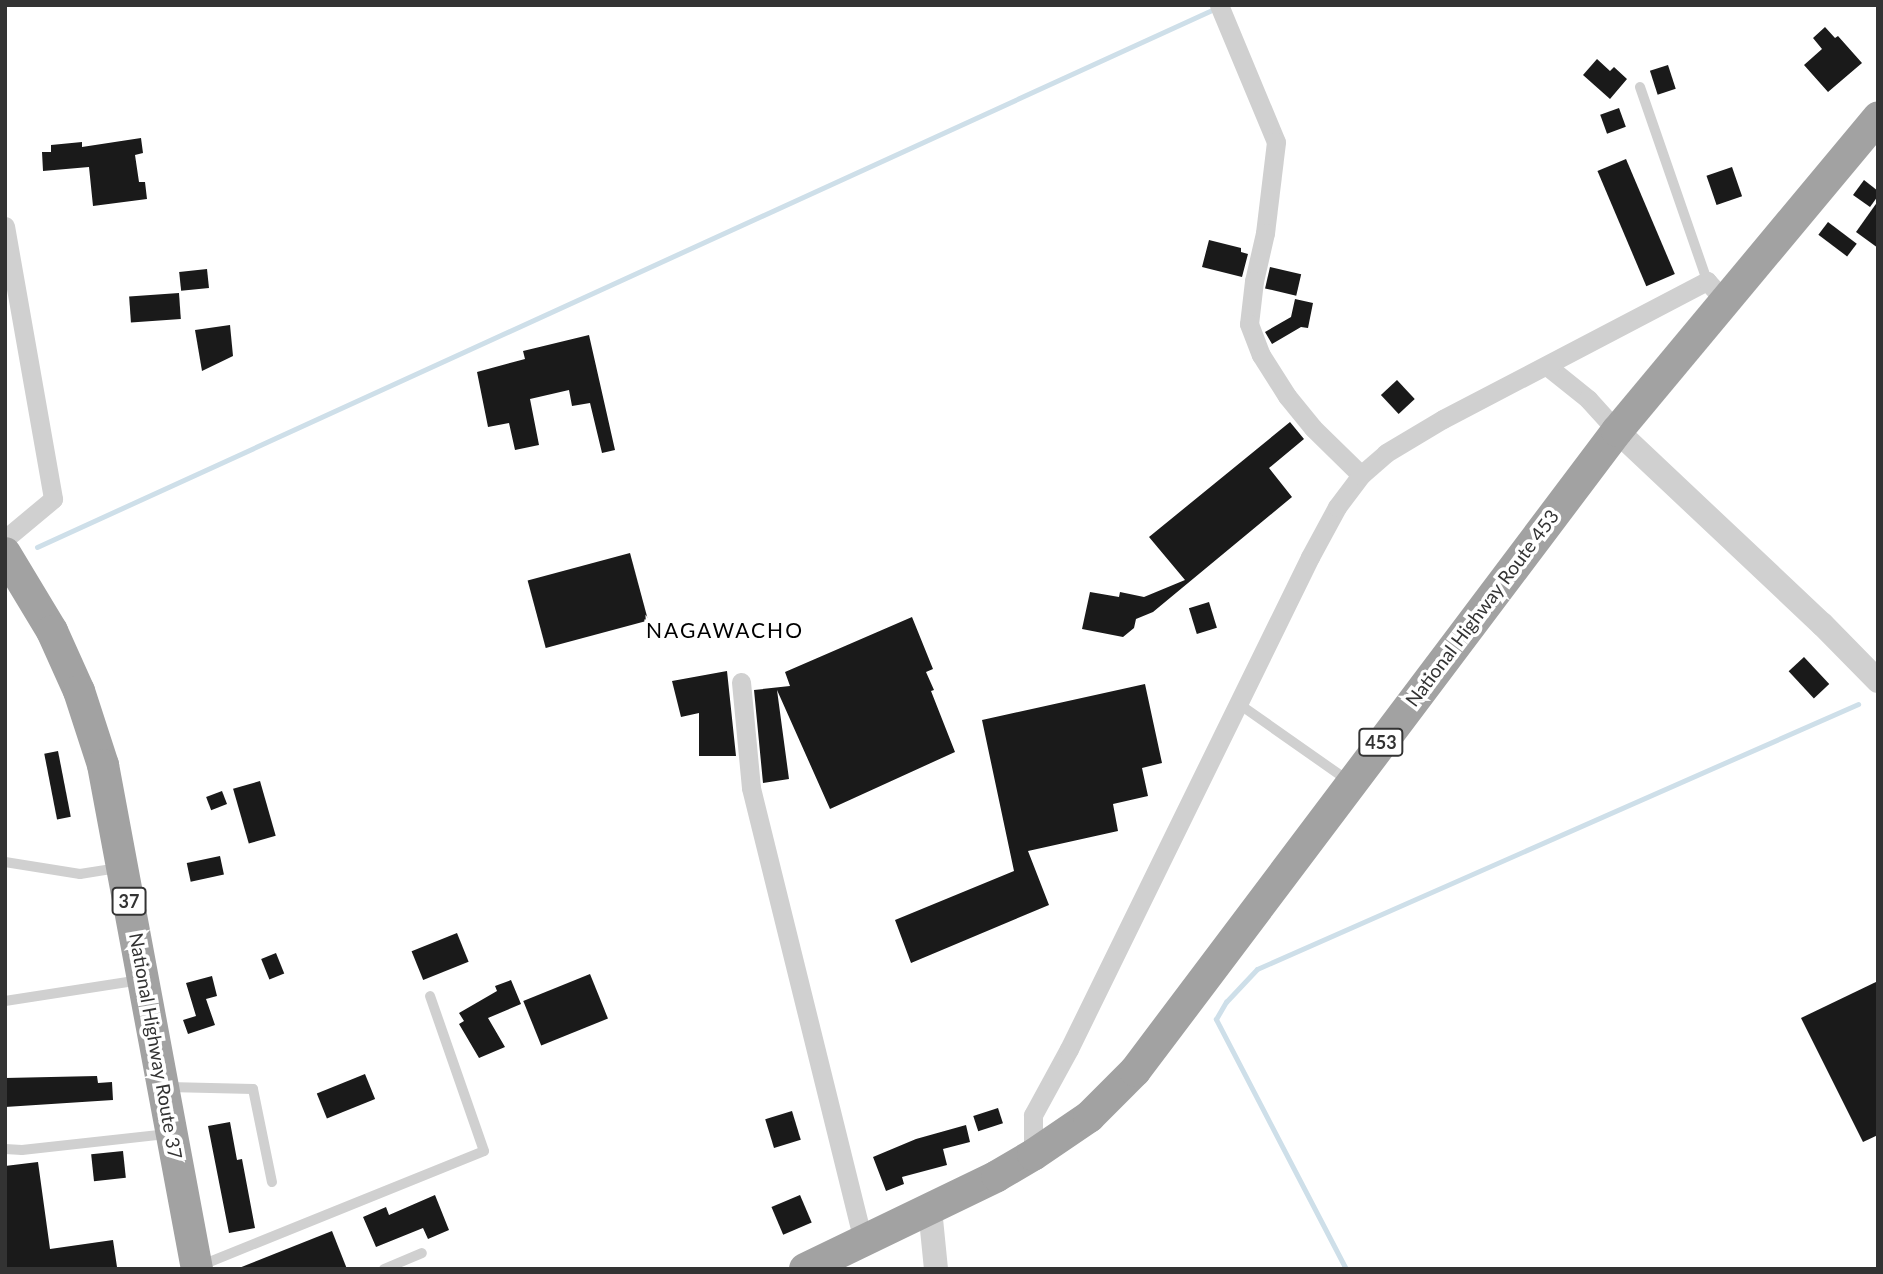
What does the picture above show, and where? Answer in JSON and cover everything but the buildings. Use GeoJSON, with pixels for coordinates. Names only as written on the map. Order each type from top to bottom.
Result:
{"type":"FeatureCollection","features":[{"type":"Feature","properties":{"kind":"highway","name":"National Highway Route 453"},"geometry":{"type":"LineString","coordinates":[[805,1269],[930,1209],[1033,1155],[1089,1117],[1135,1071],[1617,431],[1716,291],[1878,118]]}},
{"type":"Feature","properties":{"kind":"highway","name":"National Highway Route 37"},"geometry":{"type":"LineString","coordinates":[[5,553],[52,631],[79,691],[103,765],[197,1268]]}},
{"type":"Feature","properties":{"kind":"street"},"geometry":{"type":"LineString","coordinates":[[1219,5],[1276,142],[1265,233],[1254,281],[1250,324],[1261,355],[1287,396],[1313,428],[1361,475]]}},
{"type":"Feature","properties":{"kind":"street"},"geometry":{"type":"LineString","coordinates":[[5,226],[53,499],[5,538]]}},
{"type":"Feature","properties":{"kind":"street"},"geometry":{"type":"LineString","coordinates":[[1033,1155],[1034,1115],[1069,1049],[1310,556],[1336,507],[1361,475],[1386,453],[1443,419],[1547,366],[1716,291]]}},
{"type":"Feature","properties":{"kind":"street"},"geometry":{"type":"LineString","coordinates":[[1547,366],[1588,399],[1617,431],[1822,624],[1878,681]]}},
{"type":"Feature","properties":{"kind":"street"},"geometry":{"type":"LineString","coordinates":[[741,682],[751,788],[863,1240]]}},
{"type":"Feature","properties":{"kind":"street"},"geometry":{"type":"LineString","coordinates":[[930,1209],[936,1269]]}},
{"type":"Feature","properties":{"kind":"lane"},"geometry":{"type":"LineString","coordinates":[[1640,87],[1716,291]]}},
{"type":"Feature","properties":{"kind":"lane"},"geometry":{"type":"LineString","coordinates":[[1239,704],[1350,783]]}},
{"type":"Feature","properties":{"kind":"lane"},"geometry":{"type":"LineString","coordinates":[[5,862],[80,874],[123,868]]}},
{"type":"Feature","properties":{"kind":"lane"},"geometry":{"type":"LineString","coordinates":[[5,1001],[144,979]]}},
{"type":"Feature","properties":{"kind":"lane"},"geometry":{"type":"LineString","coordinates":[[197,1268],[484,1151],[430,996]]}},
{"type":"Feature","properties":{"kind":"lane"},"geometry":{"type":"LineString","coordinates":[[164,1087],[253,1089],[272,1182]]}},
{"type":"Feature","properties":{"kind":"lane"},"geometry":{"type":"LineString","coordinates":[[5,1149],[22,1150],[173,1134]]}},
{"type":"Feature","properties":{"kind":"lane"},"geometry":{"type":"LineString","coordinates":[[384,1269],[422,1253]]}},
{"type":"Feature","properties":{"kind":"waterway"},"geometry":{"type":"LineString","coordinates":[[37,547],[1210,11]]}},
{"type":"Feature","properties":{"kind":"waterway"},"geometry":{"type":"LineString","coordinates":[[1346,1269],[1216,1019],[1226,1002],[1257,969],[1858,704]]}},
{"type":"Feature","properties":{"kind":"district","name":"NAGAWACHO"},"geometry":{"type":"Point","coordinates":[725,630]}}]}
